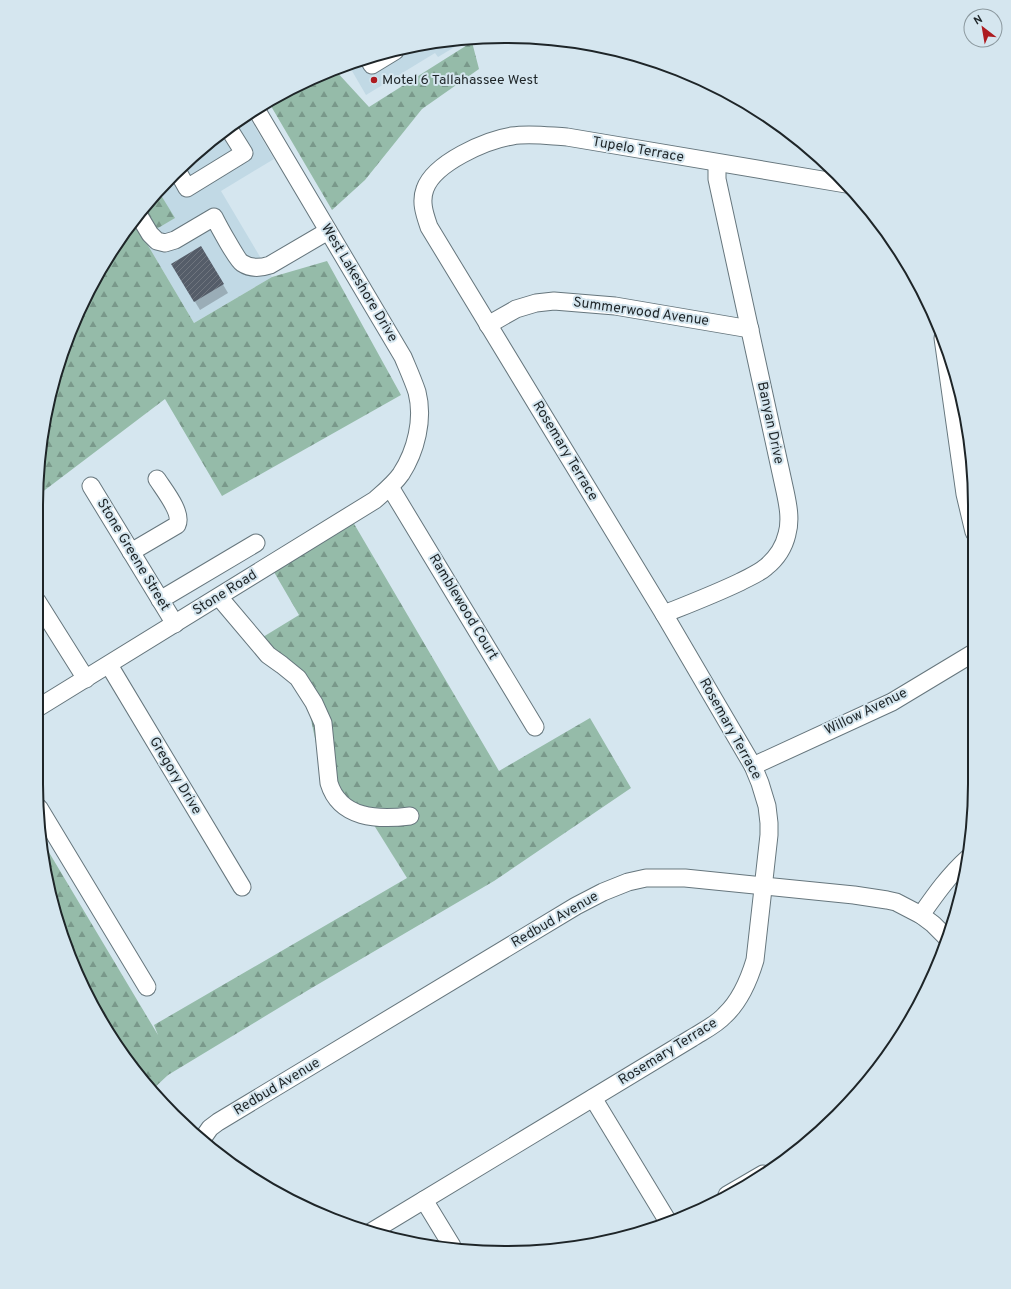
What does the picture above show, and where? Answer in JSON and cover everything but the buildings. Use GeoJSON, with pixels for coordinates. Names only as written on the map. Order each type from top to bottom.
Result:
{"type":"FeatureCollection","features":[{"type":"Feature","properties":{"kind":"street","name":"West Lakeshore Drive"},"geometry":{"type":"LineString","coordinates":[[259,114],[403,357],[413,378],[419,411],[418,427],[415,444],[405,467]]}},
{"type":"Feature","properties":{"kind":"street"},"geometry":{"type":"LineString","coordinates":[[180,176],[187,188],[244,154],[232,133]]}},
{"type":"Feature","properties":{"kind":"street","name":"Tupelo Terrace"},"geometry":{"type":"LineString","coordinates":[[437,171],[477,147],[500,138],[537,135],[567,137],[837,183]]}},
{"type":"Feature","properties":{"kind":"street","name":"Banyan Drive"},"geometry":{"type":"LineString","coordinates":[[664,614],[730,586],[767,567],[778,555],[788,532],[788,509],[785,491],[717,179],[717,163]]}},
{"type":"Feature","properties":{"kind":"street","name":"Rosemary Terrace"},"geometry":{"type":"LineString","coordinates":[[378,1228],[718,1021],[734,1005],[748,980],[754,960],[769,835],[769,823],[763,794],[753,766],[664,614],[429,227],[424,211],[423,201],[425,189],[437,171]]}},
{"type":"Feature","properties":{"kind":"street"},"geometry":{"type":"LineString","coordinates":[[142,220],[150,234],[157,241],[166,243],[175,240],[214,217],[241,263],[261,268],[270,265],[328,231]]}},
{"type":"Feature","properties":{"kind":"street","name":"Summerwood Avenue"},"geometry":{"type":"LineString","coordinates":[[488,325],[516,309],[536,303],[554,301],[615,306],[750,329]]}},
{"type":"Feature","properties":{"kind":"street"},"geometry":{"type":"LineString","coordinates":[[946,368],[968,507]]}},
{"type":"Feature","properties":{"kind":"street","name":"Stone Road"},"geometry":{"type":"LineString","coordinates":[[43,705],[375,500],[390,487],[405,467]]}},
{"type":"Feature","properties":{"kind":"street"},"geometry":{"type":"LineString","coordinates":[[131,552],[177,525],[179,522],[178,512],[158,480]]}},
{"type":"Feature","properties":{"kind":"street","name":"Stone Greene Street"},"geometry":{"type":"LineString","coordinates":[[91,486],[175,624]]}},
{"type":"Feature","properties":{"kind":"street","name":"Ramblewood Court"},"geometry":{"type":"LineString","coordinates":[[390,487],[535,727]]}},
{"type":"Feature","properties":{"kind":"street"},"geometry":{"type":"LineString","coordinates":[[160,600],[256,543]]}},
{"type":"Feature","properties":{"kind":"street"},"geometry":{"type":"LineString","coordinates":[[219,597],[268,655],[298,678],[314,703],[323,723],[329,782],[332,792],[337,800],[345,807],[359,814],[378,818],[410,816]]}},
{"type":"Feature","properties":{"kind":"street"},"geometry":{"type":"LineString","coordinates":[[43,611],[86,679]]}},
{"type":"Feature","properties":{"kind":"street","name":"Willow Avenue"},"geometry":{"type":"LineString","coordinates":[[753,766],[892,702],[968,656]]}},
{"type":"Feature","properties":{"kind":"street","name":"Gregory Drive"},"geometry":{"type":"LineString","coordinates":[[109,665],[242,887]]}},
{"type":"Feature","properties":{"kind":"street"},"geometry":{"type":"LineString","coordinates":[[44,817],[147,987]]}},
{"type":"Feature","properties":{"kind":"street"},"geometry":{"type":"LineString","coordinates":[[921,915],[941,887],[961,865]]}},
{"type":"Feature","properties":{"kind":"street","name":"Redbud Avenue"},"geometry":{"type":"LineString","coordinates":[[205,1135],[210,1128],[218,1122],[576,906],[603,892],[628,882],[646,878],[685,878],[854,895],[887,900],[896,902],[921,915],[942,933]]}},
{"type":"Feature","properties":{"kind":"street"},"geometry":{"type":"LineString","coordinates":[[593,1098],[665,1217]]}},
{"type":"Feature","properties":{"kind":"street"},"geometry":{"type":"LineString","coordinates":[[424,1200],[450,1242]]}},
{"type":"Feature","properties":{"kind":"shaded area","name":"Motel 6 Tallahassee West"},"geometry":{"type":"Polygon","coordinates":[[[457,46],[438,57],[435,53],[366,95],[351,70],[415,52],[457,46]]]}},
{"type":"Feature","properties":{"kind":"shaded area"},"geometry":{"type":"Polygon","coordinates":[[[251,120],[274,159],[221,191],[272,277],[194,323],[143,237],[154,206],[178,178],[224,139],[251,120]]]}},
{"type":"Feature","properties":{"kind":"green space"},"geometry":{"type":"Polygon","coordinates":[[[473,44],[479,69],[422,109],[365,180],[332,210],[271,107],[301,91],[339,74],[369,107],[468,45],[473,44]]]}},
{"type":"Feature","properties":{"kind":"green space"},"geometry":{"type":"Polygon","coordinates":[[[162,197],[175,218],[143,237],[194,323],[272,277],[327,261],[401,395],[222,496],[165,399],[43,491],[47,445],[52,415],[59,386],[78,329],[105,274],[139,224],[162,197]]]}},
{"type":"Feature","properties":{"kind":"green space"},"geometry":{"type":"Polygon","coordinates":[[[353,522],[499,771],[590,718],[631,788],[494,881],[310,989],[168,1075],[156,1086],[139,1065],[105,1015],[78,960],[59,903],[48,851],[158,1035],[154,1025],[407,878],[372,822],[324,781],[310,715],[299,693],[285,674],[250,645],[299,615],[274,572],[353,522]]]}},
{"type":"Feature","properties":{"kind":"place","name":"Motel 6 Tallahassee West"},"geometry":{"type":"Point","coordinates":[374,80]}}]}
